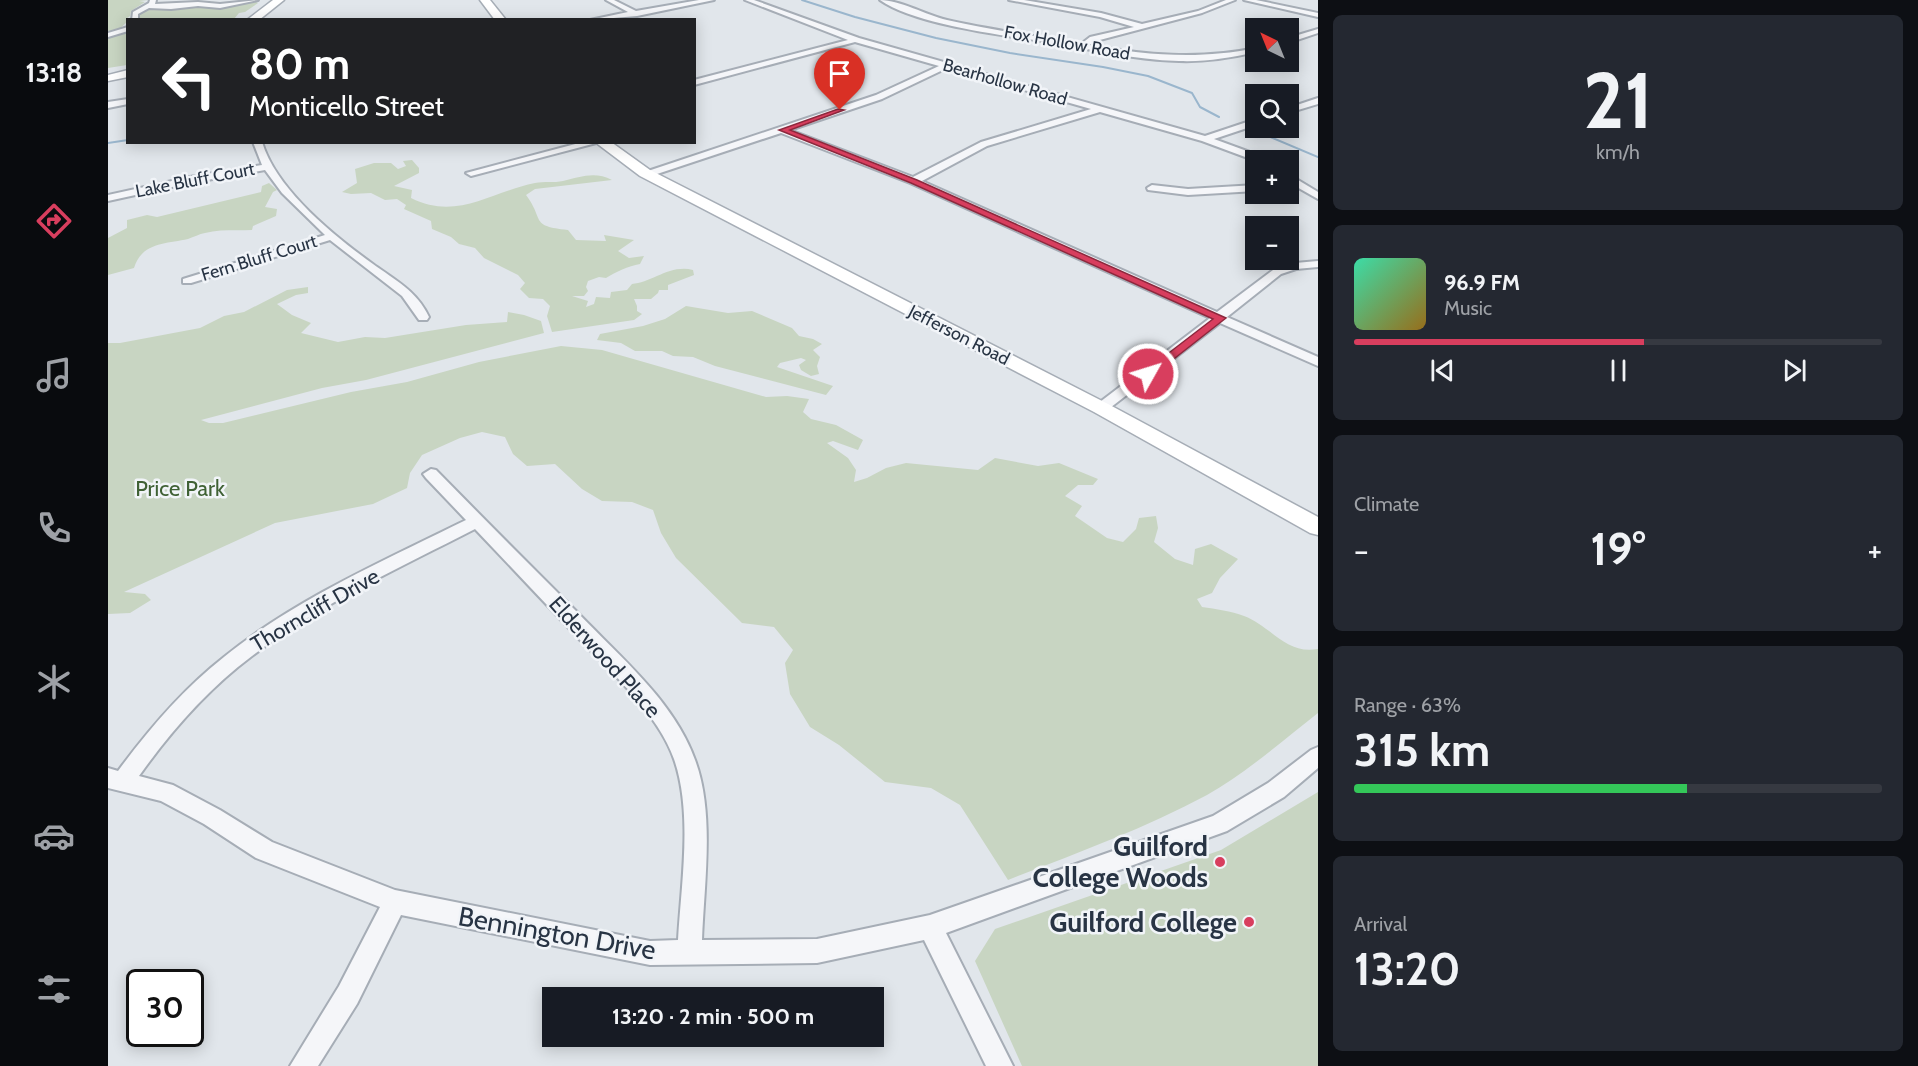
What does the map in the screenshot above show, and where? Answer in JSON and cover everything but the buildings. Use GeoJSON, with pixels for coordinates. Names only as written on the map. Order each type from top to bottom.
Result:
{"type":"FeatureCollection","features":[{"type":"Feature","properties":{"kind":"street"},"geometry":{"type":"LineString","coordinates":[[135,18],[135,13],[151,3],[175,7],[198,4],[220,6],[255,0]]}},
{"type":"Feature","properties":{"kind":"street"},"geometry":{"type":"LineString","coordinates":[[255,18],[279,0]]}},
{"type":"Feature","properties":{"kind":"street"},"geometry":{"type":"LineString","coordinates":[[485,0],[499,18]]}},
{"type":"Feature","properties":{"kind":"street"},"geometry":{"type":"LineString","coordinates":[[609,0],[645,18]]}},
{"type":"Feature","properties":{"kind":"street"},"geometry":{"type":"LineString","coordinates":[[605,18],[711,0]]}},
{"type":"Feature","properties":{"kind":"street","name":"Bearhollow Road"},"geometry":{"type":"LineString","coordinates":[[748,0],[856,40],[1205,139],[1245,153]]}},
{"type":"Feature","properties":{"kind":"street","name":"Fox Hollow Road"},"geometry":{"type":"LineString","coordinates":[[883,0],[913,12],[958,24],[1082,46],[1175,59],[1222,58],[1245,53]]}},
{"type":"Feature","properties":{"kind":"street"},"geometry":{"type":"LineString","coordinates":[[1012,0],[1101,15],[1141,27]]}},
{"type":"Feature","properties":{"kind":"street"},"geometry":{"type":"LineString","coordinates":[[1060,8],[1071,0]]}},
{"type":"Feature","properties":{"kind":"street"},"geometry":{"type":"LineString","coordinates":[[1082,46],[1093,39],[1200,12],[1232,0]]}},
{"type":"Feature","properties":{"kind":"street"},"geometry":{"type":"LineString","coordinates":[[1248,0],[1318,15]]}},
{"type":"Feature","properties":{"kind":"street"},"geometry":{"type":"LineString","coordinates":[[108,35],[126,30]]}},
{"type":"Feature","properties":{"kind":"street"},"geometry":{"type":"LineString","coordinates":[[1299,37],[1318,31]]}},
{"type":"Feature","properties":{"kind":"street"},"geometry":{"type":"LineString","coordinates":[[696,83],[856,40]]}},
{"type":"Feature","properties":{"kind":"street"},"geometry":{"type":"LineString","coordinates":[[648,174],[879,97],[947,65]]}},
{"type":"Feature","properties":{"kind":"street"},"geometry":{"type":"LineString","coordinates":[[108,78],[126,74]]}},
{"type":"Feature","properties":{"kind":"street"},"geometry":{"type":"LineString","coordinates":[[696,75],[707,80]]}},
{"type":"Feature","properties":{"kind":"street"},"geometry":{"type":"LineString","coordinates":[[108,105],[126,101]]}},
{"type":"Feature","properties":{"kind":"street"},"geometry":{"type":"LineString","coordinates":[[1299,107],[1318,101]]}},
{"type":"Feature","properties":{"kind":"street"},"geometry":{"type":"LineString","coordinates":[[914,181],[983,145],[1069,121],[1100,109]]}},
{"type":"Feature","properties":{"kind":"street"},"geometry":{"type":"LineString","coordinates":[[1205,139],[1245,126]]}},
{"type":"Feature","properties":{"kind":"street"},"geometry":{"type":"LineString","coordinates":[[783,130],[914,181],[1318,362]]}},
{"type":"Feature","properties":{"kind":"street"},"geometry":{"type":"LineString","coordinates":[[258,144],[266,167]]}},
{"type":"Feature","properties":{"kind":"street"},"geometry":{"type":"LineString","coordinates":[[471,173],[588,144]]}},
{"type":"Feature","properties":{"kind":"street","name":"Jefferson Road"},"geometry":{"type":"LineString","coordinates":[[603,144],[610,151],[648,174],[1101,408],[1318,527]]}},
{"type":"Feature","properties":{"kind":"street","name":"Lake Bluff Court"},"geometry":{"type":"LineString","coordinates":[[108,198],[190,180],[266,167],[332,236],[413,298],[423,317]]}},
{"type":"Feature","properties":{"kind":"street"},"geometry":{"type":"LineString","coordinates":[[1299,186],[1318,196]]}},
{"type":"Feature","properties":{"kind":"street"},"geometry":{"type":"LineString","coordinates":[[1152,188],[1188,192],[1245,189]]}},
{"type":"Feature","properties":{"kind":"street","name":"Fern Bluff Court"},"geometry":{"type":"LineString","coordinates":[[187,281],[332,236]]}},
{"type":"Feature","properties":{"kind":"street"},"geometry":{"type":"LineString","coordinates":[[1101,408],[1278,272],[1295,266],[1318,264]]}},
{"type":"Feature","properties":{"kind":"street","name":"Elderwood Place"},"geometry":{"type":"LineString","coordinates":[[431,474],[632,680],[659,715],[685,760],[692,808],[689,953]]}},
{"type":"Feature","properties":{"kind":"street","name":"Thorncliff Drive"},"geometry":{"type":"LineString","coordinates":[[116,779],[212,680],[245,651],[291,620],[478,520]]}},
{"type":"Feature","properties":{"kind":"street","name":"Bennington Drive"},"geometry":{"type":"LineString","coordinates":[[116,779],[165,792],[212,817],[264,850],[395,902],[650,954],[817,951],[930,927],[1219,824],[1276,790],[1318,756]]}},
{"type":"Feature","properties":{"kind":"street"},"geometry":{"type":"LineString","coordinates":[[303,1066],[348,995],[395,902]]}},
{"type":"Feature","properties":{"kind":"street"},"geometry":{"type":"LineString","coordinates":[[930,927],[1000,1066]]}},
{"type":"Feature","properties":{"kind":"green space"},"geometry":{"type":"Polygon","coordinates":[[[108,0],[149,0],[139,1],[145,2],[131,11],[130,16],[126,18],[126,23],[118,30],[108,33],[108,0]]]}},
{"type":"Feature","properties":{"kind":"green space"},"geometry":{"type":"Polygon","coordinates":[[[258,3],[245,12],[239,13],[235,18],[138,18],[142,11],[151,8],[216,7],[258,3]]]}},
{"type":"Feature","properties":{"kind":"green space"},"geometry":{"type":"Polygon","coordinates":[[[126,31],[126,65],[108,68],[108,36],[126,31]]]}},
{"type":"Feature","properties":{"kind":"green space"},"geometry":{"type":"Polygon","coordinates":[[[412,160],[419,168],[419,173],[394,186],[412,190],[411,198],[443,207],[459,206],[538,182],[560,182],[594,175],[612,180],[535,189],[526,195],[543,224],[568,230],[576,240],[606,241],[604,235],[634,240],[618,251],[629,258],[644,256],[640,264],[606,278],[599,277],[588,281],[586,287],[588,291],[584,296],[572,296],[588,301],[586,307],[594,304],[596,297],[610,298],[611,292],[627,290],[632,284],[669,272],[685,269],[693,270],[694,275],[668,285],[668,290],[659,290],[651,299],[634,299],[637,311],[642,314],[634,320],[552,332],[547,316],[550,306],[543,299],[529,298],[520,289],[525,283],[518,275],[484,258],[475,248],[459,244],[451,237],[432,229],[431,221],[404,209],[406,205],[397,199],[385,200],[371,193],[342,192],[357,183],[355,169],[374,163],[391,163],[398,169],[406,166],[403,161],[412,160]]]}},
{"type":"Feature","properties":{"kind":"green space"},"geometry":{"type":"Polygon","coordinates":[[[269,183],[277,190],[273,192],[265,207],[277,209],[276,216],[253,226],[252,230],[211,232],[156,246],[143,253],[134,268],[108,275],[108,238],[127,228],[127,220],[147,215],[157,217],[261,192],[262,186],[269,183]]]}},
{"type":"Feature","properties":{"kind":"green space","name":"Price Park"},"geometry":{"type":"Polygon","coordinates":[[[308,287],[308,293],[296,295],[277,304],[292,315],[311,323],[301,333],[338,342],[365,337],[385,338],[466,325],[507,322],[508,312],[541,321],[544,333],[201,420],[209,423],[223,423],[351,392],[407,382],[479,362],[561,346],[602,350],[766,397],[787,396],[809,399],[803,412],[811,419],[836,425],[863,440],[858,450],[833,441],[827,443],[848,458],[856,470],[854,482],[886,468],[906,463],[978,470],[995,458],[1038,466],[1059,463],[1098,479],[1093,485],[1078,485],[1065,496],[1082,506],[1075,516],[1107,538],[1123,542],[1136,529],[1139,518],[1156,516],[1158,528],[1154,542],[1175,559],[1193,565],[1195,549],[1211,544],[1238,559],[1220,578],[1212,593],[1197,599],[1202,607],[1244,616],[1297,648],[1318,649],[1318,713],[1250,767],[1207,795],[1134,830],[1008,880],[960,805],[931,788],[885,782],[839,745],[810,727],[790,694],[785,663],[793,650],[774,627],[742,623],[676,558],[661,533],[653,510],[632,502],[602,501],[582,489],[555,464],[527,466],[513,454],[505,437],[482,432],[460,438],[422,455],[410,473],[407,488],[373,504],[275,523],[124,592],[145,594],[151,600],[130,613],[108,614],[108,343],[120,343],[200,328],[224,316],[244,312],[287,290],[308,287]]]}},
{"type":"Feature","properties":{"kind":"green space"},"geometry":{"type":"Polygon","coordinates":[[[686,306],[728,313],[752,311],[792,328],[799,336],[813,339],[822,344],[813,350],[820,357],[817,366],[819,374],[811,376],[801,370],[799,365],[806,360],[801,358],[780,363],[777,367],[833,386],[826,395],[715,366],[693,357],[673,356],[662,351],[635,351],[621,343],[597,340],[600,334],[643,326],[665,319],[686,306]]]}},
{"type":"Feature","properties":{"kind":"green space","name":"Guilford College"},"geometry":{"type":"Polygon","coordinates":[[[1318,792],[1318,1066],[1022,1066],[975,961],[995,929],[1221,850],[1318,792]]]}},
{"type":"Feature","properties":{"kind":"waterway"},"geometry":{"type":"LineString","coordinates":[[802,0],[855,17],[936,38],[1148,76],[1192,93],[1200,107],[1219,117]]}},
{"type":"Feature","properties":{"kind":"waterway"},"geometry":{"type":"LineString","coordinates":[[1273,138],[1318,157]]}},
{"type":"Feature","properties":{"kind":"waterway"},"geometry":{"type":"LineString","coordinates":[[108,143],[126,140]]}},
{"type":"Feature","properties":{"kind":"place","name":"Guilford College Woods"},"geometry":{"type":"Point","coordinates":[1220,862]}},
{"type":"Feature","properties":{"kind":"place","name":"Guilford College"},"geometry":{"type":"Point","coordinates":[1249,922]}},
{"type":"Feature","properties":{"kind":"route"},"geometry":{"type":"LineString","coordinates":[[840,110],[783,130],[914,181],[1221,318],[1148,374]]}}]}
